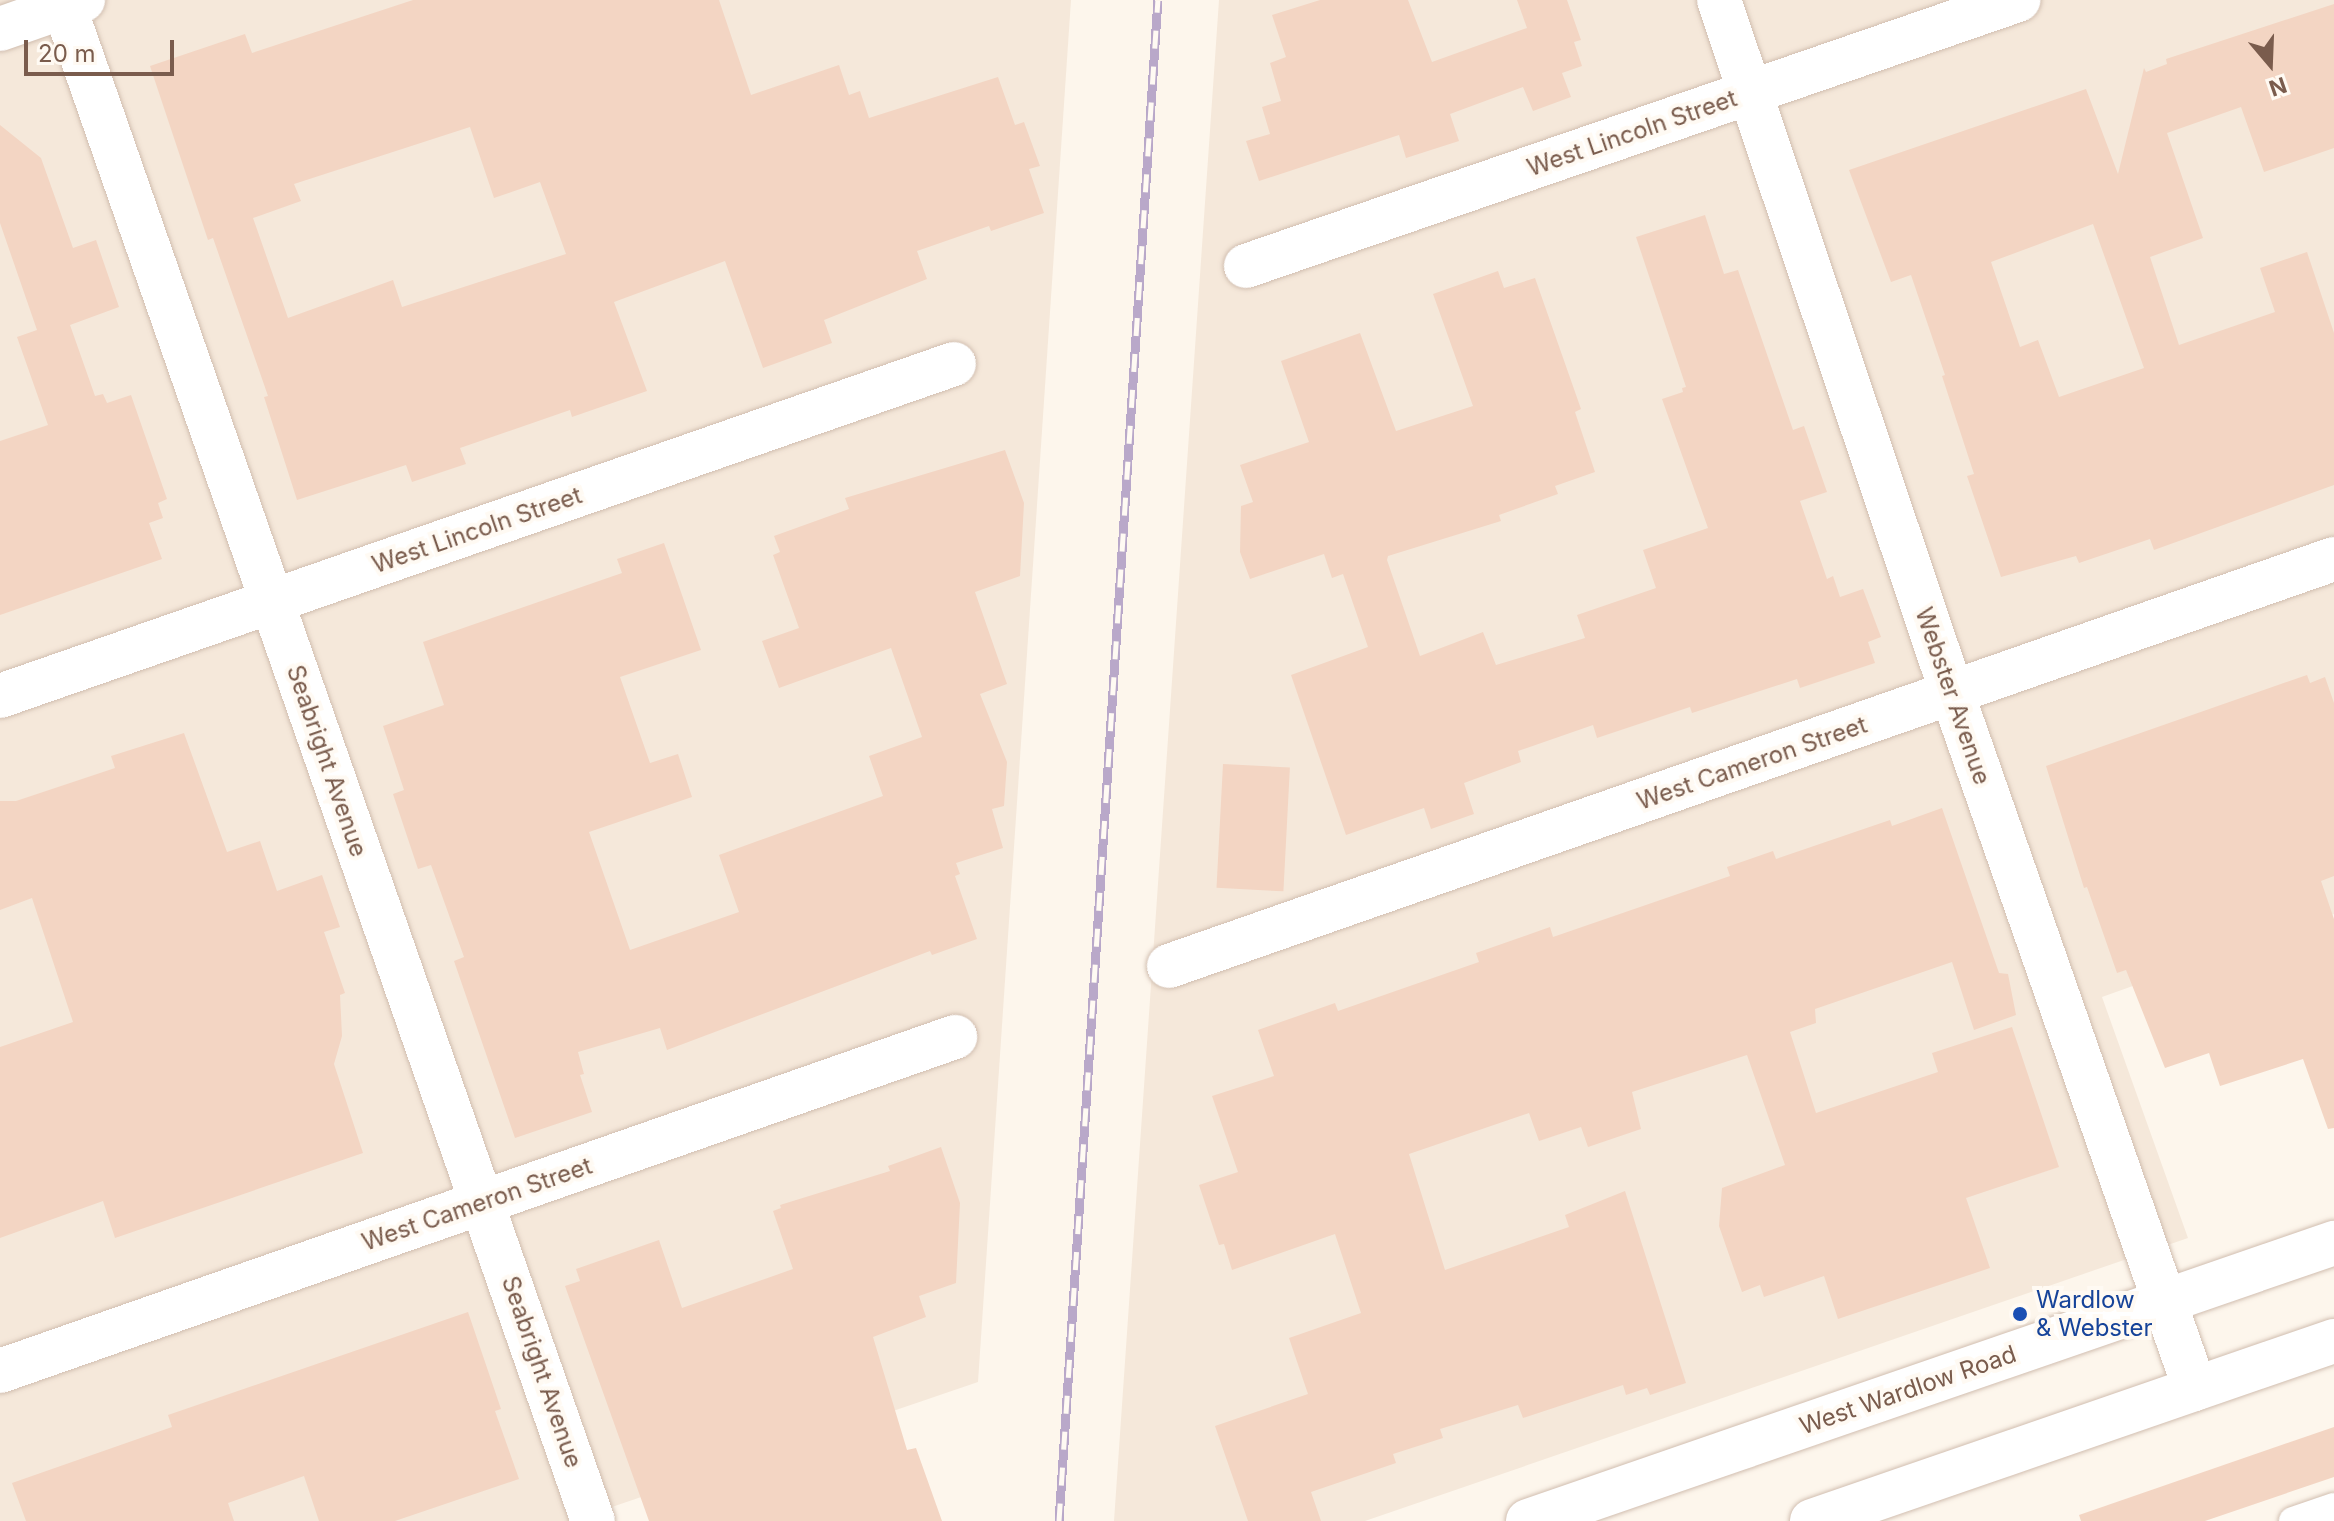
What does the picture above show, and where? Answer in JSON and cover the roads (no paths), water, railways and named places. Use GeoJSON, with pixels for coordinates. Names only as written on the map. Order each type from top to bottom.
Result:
{"type":"FeatureCollection","features":[{"type":"Feature","properties":{"kind":"street","name":"Webster Avenue"},"geometry":{"type":"LineString","coordinates":[[1719,0],[1952,693],[2195,1389]]}},
{"type":"Feature","properties":{"kind":"street","name":"West Lincoln Street"},"geometry":{"type":"LineString","coordinates":[[1246,266],[2018,0]]}},
{"type":"Feature","properties":{"kind":"street"},"geometry":{"type":"LineString","coordinates":[[0,29],[70,2]]}},
{"type":"Feature","properties":{"kind":"street","name":"Seabright Avenue"},"geometry":{"type":"LineString","coordinates":[[70,2],[272,601],[593,1521]]}},
{"type":"Feature","properties":{"kind":"street","name":"West Lincoln Street"},"geometry":{"type":"LineString","coordinates":[[0,696],[954,364]]}},
{"type":"Feature","properties":{"kind":"street","name":"West Cameron Street"},"geometry":{"type":"LineString","coordinates":[[1169,966],[2334,559]]}},
{"type":"Feature","properties":{"kind":"street","name":"West Cameron Street"},"geometry":{"type":"LineString","coordinates":[[0,1371],[955,1037]]}},
{"type":"Feature","properties":{"kind":"street","name":"West Wardlow Road"},"geometry":{"type":"LineString","coordinates":[[1528,1521],[2334,1243]]}},
{"type":"Feature","properties":{"kind":"street"},"geometry":{"type":"LineString","coordinates":[[1812,1521],[2334,1341]]}},
{"type":"Feature","properties":{"kind":"lane"},"geometry":{"type":"LineString","coordinates":[[2293,1521],[2334,1507]]}},
{"type":"Feature","properties":{"kind":"railway"},"geometry":{"type":"LineString","coordinates":[[1059,1521],[1158,0]]}},
{"type":"Feature","properties":{"kind":"place","name":"Wardlow & Webster"},"geometry":{"type":"Point","coordinates":[2020,1314]}}]}
